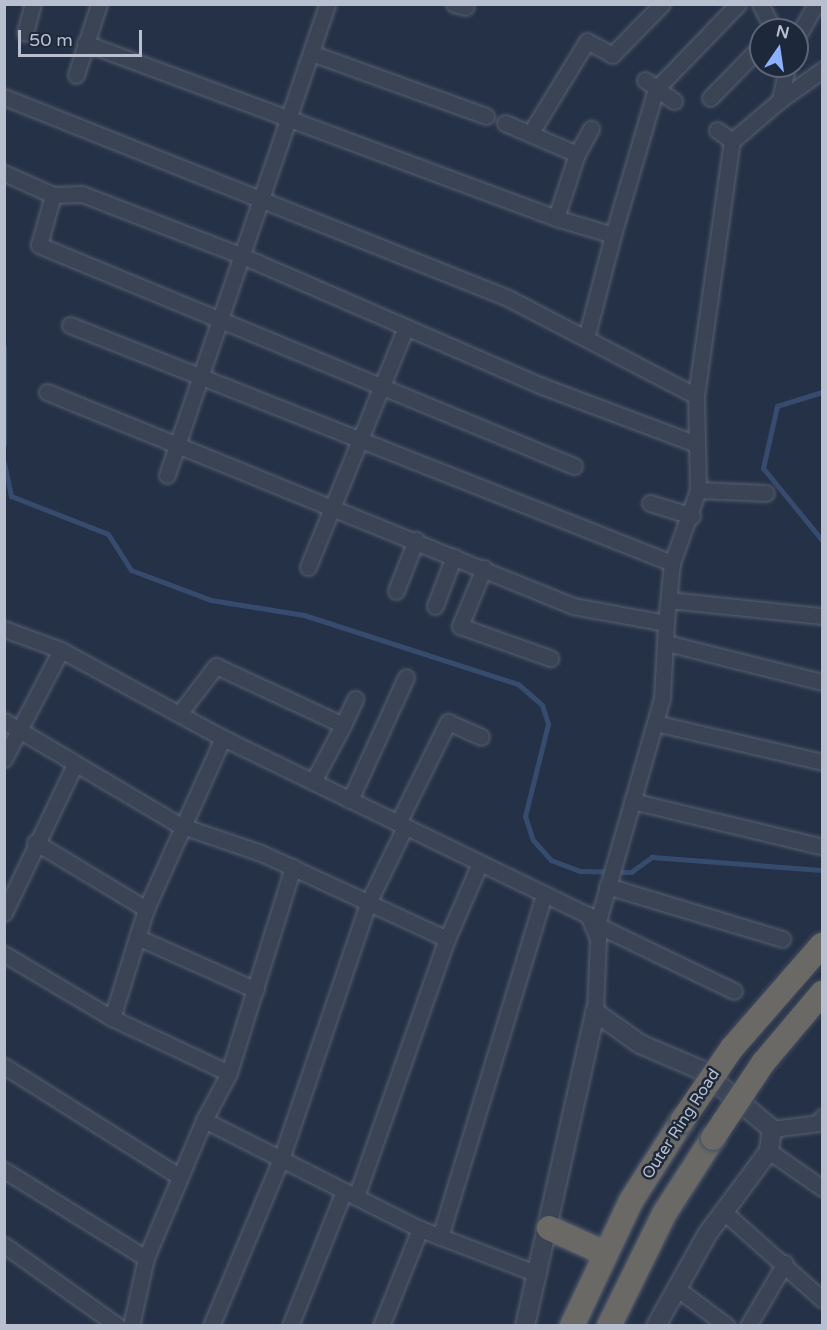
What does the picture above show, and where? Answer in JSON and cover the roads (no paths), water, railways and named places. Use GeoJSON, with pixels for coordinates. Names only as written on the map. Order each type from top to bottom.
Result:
{"type":"FeatureCollection","features":[{"type":"Feature","properties":{"kind":"highway","name":"Outer Ring Road"},"geometry":{"type":"LineString","coordinates":[[572,1326],[604,1254],[682,1120],[732,1048],[822,945]]}},
{"type":"Feature","properties":{"kind":"highway","name":"Outer Ring Road"},"geometry":{"type":"LineString","coordinates":[[609,1326],[664,1214],[763,1063],[822,993]]}},
{"type":"Feature","properties":{"kind":"highway"},"geometry":{"type":"LineString","coordinates":[[549,1228],[604,1254]]}},
{"type":"Feature","properties":{"kind":"street"},"geometry":{"type":"LineString","coordinates":[[25,33],[33,4]]}},
{"type":"Feature","properties":{"kind":"street"},"geometry":{"type":"LineString","coordinates":[[76,75],[99,4]]}},
{"type":"Feature","properties":{"kind":"street"},"geometry":{"type":"LineString","coordinates":[[167,475],[292,120],[314,54],[327,4]]}},
{"type":"Feature","properties":{"kind":"street"},"geometry":{"type":"LineString","coordinates":[[530,134],[587,41],[612,55],[662,4]]}},
{"type":"Feature","properties":{"kind":"street"},"geometry":{"type":"LineString","coordinates":[[587,335],[651,85],[738,4]]}},
{"type":"Feature","properties":{"kind":"street"},"geometry":{"type":"LineString","coordinates":[[760,4],[768,18]]}},
{"type":"Feature","properties":{"kind":"street"},"geometry":{"type":"LineString","coordinates":[[808,18],[816,4]]}},
{"type":"Feature","properties":{"kind":"street"},"geometry":{"type":"LineString","coordinates":[[85,43],[556,219],[613,235]]}},
{"type":"Feature","properties":{"kind":"street"},"geometry":{"type":"LineString","coordinates":[[314,54],[486,116]]}},
{"type":"Feature","properties":{"kind":"street"},"geometry":{"type":"LineString","coordinates":[[710,98],[749,58]]}},
{"type":"Feature","properties":{"kind":"street"},"geometry":{"type":"LineString","coordinates":[[525,1326],[549,1228],[595,1012],[597,925],[655,723],[667,643],[666,623],[672,563],[692,516],[698,490],[694,443],[696,396],[732,141],[780,100],[822,70]]}},
{"type":"Feature","properties":{"kind":"street"},"geometry":{"type":"LineString","coordinates":[[780,100],[785,78]]}},
{"type":"Feature","properties":{"kind":"street"},"geometry":{"type":"LineString","coordinates":[[651,85],[674,101]]}},
{"type":"Feature","properties":{"kind":"street"},"geometry":{"type":"LineString","coordinates":[[4,97],[265,197],[587,335],[696,396]]}},
{"type":"Feature","properties":{"kind":"street"},"geometry":{"type":"LineString","coordinates":[[505,123],[577,154]]}},
{"type":"Feature","properties":{"kind":"street"},"geometry":{"type":"LineString","coordinates":[[556,219],[577,154],[591,129]]}},
{"type":"Feature","properties":{"kind":"street"},"geometry":{"type":"LineString","coordinates":[[717,130],[732,141]]}},
{"type":"Feature","properties":{"kind":"street"},"geometry":{"type":"LineString","coordinates":[[4,173],[53,195],[82,194],[245,257],[542,386],[694,443]]}},
{"type":"Feature","properties":{"kind":"street"},"geometry":{"type":"LineString","coordinates":[[53,195],[39,245],[223,317],[574,466]]}},
{"type":"Feature","properties":{"kind":"street"},"geometry":{"type":"LineString","coordinates":[[70,325],[201,374],[357,442],[672,563]]}},
{"type":"Feature","properties":{"kind":"street"},"geometry":{"type":"LineString","coordinates":[[308,567],[357,442],[406,327]]}},
{"type":"Feature","properties":{"kind":"street"},"geometry":{"type":"LineString","coordinates":[[47,392],[179,442],[573,606],[666,623]]}},
{"type":"Feature","properties":{"kind":"street"},"geometry":{"type":"LineString","coordinates":[[698,490],[766,493]]}},
{"type":"Feature","properties":{"kind":"street"},"geometry":{"type":"LineString","coordinates":[[650,503],[692,516]]}},
{"type":"Feature","properties":{"kind":"street"},"geometry":{"type":"LineString","coordinates":[[396,591],[416,540]]}},
{"type":"Feature","properties":{"kind":"street"},"geometry":{"type":"LineString","coordinates":[[435,606],[454,555]]}},
{"type":"Feature","properties":{"kind":"street"},"geometry":{"type":"LineString","coordinates":[[484,568],[460,626],[550,658]]}},
{"type":"Feature","properties":{"kind":"street"},"geometry":{"type":"LineString","coordinates":[[669,600],[822,616]]}},
{"type":"Feature","properties":{"kind":"street"},"geometry":{"type":"LineString","coordinates":[[4,628],[61,650],[223,738],[544,894],[597,925],[734,991]]}},
{"type":"Feature","properties":{"kind":"street"},"geometry":{"type":"LineString","coordinates":[[667,643],[822,681]]}},
{"type":"Feature","properties":{"kind":"street"},"geometry":{"type":"LineString","coordinates":[[4,759],[61,650]]}},
{"type":"Feature","properties":{"kind":"street"},"geometry":{"type":"LineString","coordinates":[[179,714],[216,666],[343,725]]}},
{"type":"Feature","properties":{"kind":"street"},"geometry":{"type":"LineString","coordinates":[[350,800],[406,677]]}},
{"type":"Feature","properties":{"kind":"street"},"geometry":{"type":"LineString","coordinates":[[313,782],[355,699]]}},
{"type":"Feature","properties":{"kind":"street"},"geometry":{"type":"LineString","coordinates":[[4,721],[22,728],[74,766],[179,825],[293,867],[447,939]]}},
{"type":"Feature","properties":{"kind":"street"},"geometry":{"type":"LineString","coordinates":[[211,1326],[281,1159],[369,901],[448,722],[481,737]]}},
{"type":"Feature","properties":{"kind":"street"},"geometry":{"type":"LineString","coordinates":[[655,723],[822,762]]}},
{"type":"Feature","properties":{"kind":"street"},"geometry":{"type":"LineString","coordinates":[[112,1018],[146,909],[179,825],[223,738]]}},
{"type":"Feature","properties":{"kind":"street"},"geometry":{"type":"LineString","coordinates":[[4,913],[35,842],[74,766]]}},
{"type":"Feature","properties":{"kind":"street"},"geometry":{"type":"LineString","coordinates":[[632,801],[820,846]]}},
{"type":"Feature","properties":{"kind":"street"},"geometry":{"type":"LineString","coordinates":[[35,842],[146,909]]}},
{"type":"Feature","properties":{"kind":"street"},"geometry":{"type":"LineString","coordinates":[[290,1326],[350,1194],[447,939],[480,863]]}},
{"type":"Feature","properties":{"kind":"street"},"geometry":{"type":"LineString","coordinates":[[131,1326],[146,1258],[204,1120],[229,1073],[293,867]]}},
{"type":"Feature","properties":{"kind":"street"},"geometry":{"type":"LineString","coordinates":[[607,884],[782,939]]}},
{"type":"Feature","properties":{"kind":"street"},"geometry":{"type":"LineString","coordinates":[[440,1237],[544,894]]}},
{"type":"Feature","properties":{"kind":"street"},"geometry":{"type":"LineString","coordinates":[[137,937],[256,990]]}},
{"type":"Feature","properties":{"kind":"street"},"geometry":{"type":"LineString","coordinates":[[4,954],[112,1018],[229,1073]]}},
{"type":"Feature","properties":{"kind":"street"},"geometry":{"type":"LineString","coordinates":[[595,1012],[640,1044],[701,1070],[772,1129],[819,1123],[822,1117]]}},
{"type":"Feature","properties":{"kind":"street"},"geometry":{"type":"LineString","coordinates":[[4,1066],[180,1177]]}},
{"type":"Feature","properties":{"kind":"street"},"geometry":{"type":"LineString","coordinates":[[204,1120],[420,1229],[538,1274]]}},
{"type":"Feature","properties":{"kind":"street"},"geometry":{"type":"LineString","coordinates":[[656,1326],[675,1287],[769,1151],[772,1129]]}},
{"type":"Feature","properties":{"kind":"street"},"geometry":{"type":"LineString","coordinates":[[769,1151],[822,1188]]}},
{"type":"Feature","properties":{"kind":"street"},"geometry":{"type":"LineString","coordinates":[[4,1170],[146,1258]]}},
{"type":"Feature","properties":{"kind":"street"},"geometry":{"type":"LineString","coordinates":[[725,1213],[785,1263],[822,1299]]}},
{"type":"Feature","properties":{"kind":"street"},"geometry":{"type":"LineString","coordinates":[[381,1326],[420,1229]]}},
{"type":"Feature","properties":{"kind":"street"},"geometry":{"type":"LineString","coordinates":[[4,1245],[118,1326]]}},
{"type":"Feature","properties":{"kind":"street"},"geometry":{"type":"LineString","coordinates":[[748,1326],[785,1263]]}},
{"type":"Feature","properties":{"kind":"street"},"geometry":{"type":"LineString","coordinates":[[675,1287],[728,1326]]}},
{"type":"Feature","properties":{"kind":"waterway"},"geometry":{"type":"LineString","coordinates":[[4,347],[4,444]]}},
{"type":"Feature","properties":{"kind":"waterway"},"geometry":{"type":"LineString","coordinates":[[822,392],[777,406],[763,468],[822,540]]}},
{"type":"Feature","properties":{"kind":"waterway"},"geometry":{"type":"LineString","coordinates":[[4,463],[11,496],[108,534],[131,570],[211,600],[304,615],[518,684],[542,705],[548,724],[525,816],[533,840],[551,860],[580,871],[631,872],[652,857],[822,870]]}}]}
